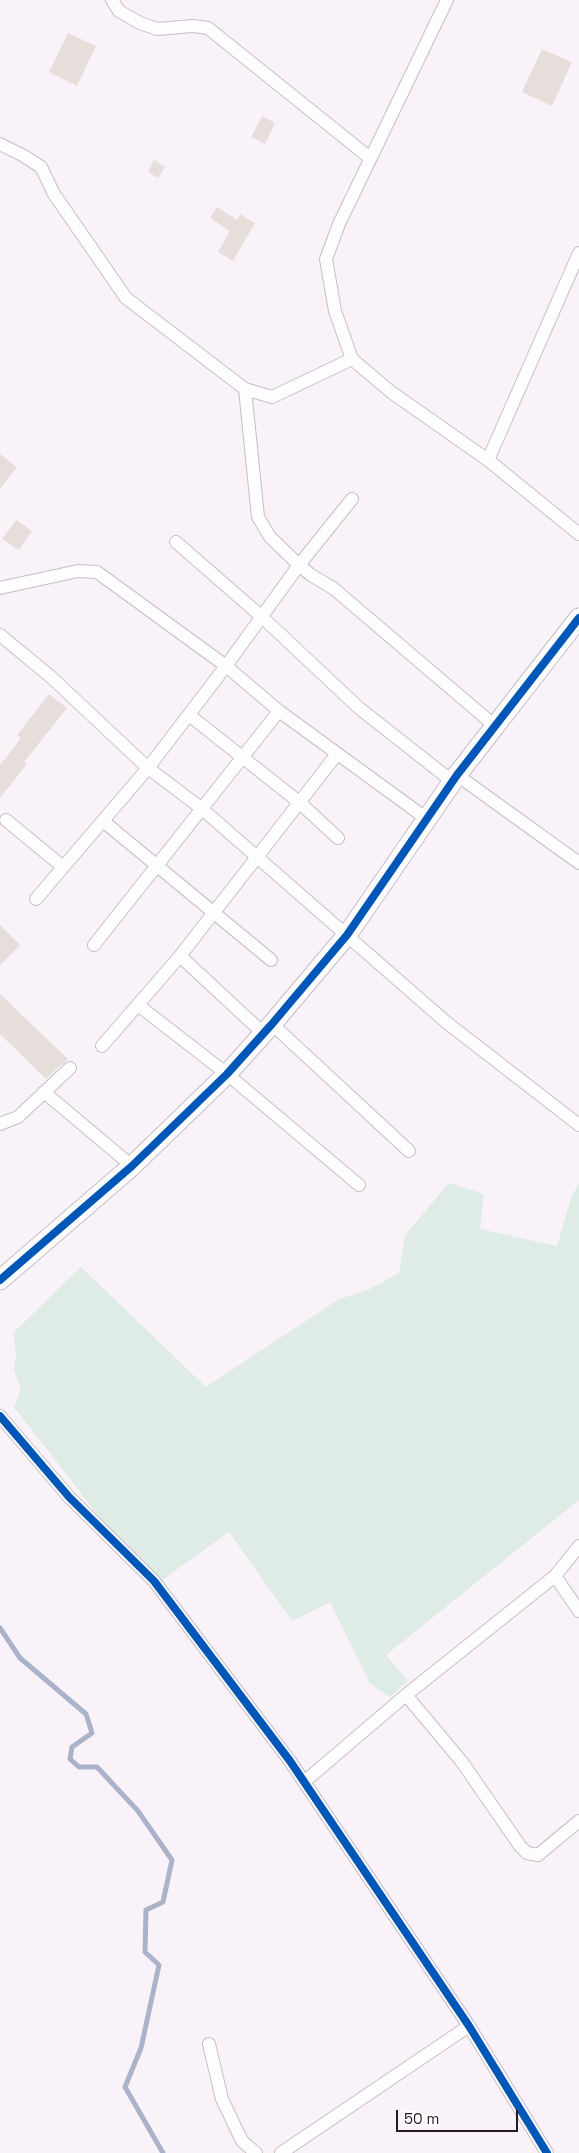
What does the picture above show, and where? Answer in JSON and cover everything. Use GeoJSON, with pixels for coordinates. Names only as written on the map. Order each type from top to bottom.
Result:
{"type":"FeatureCollection","features":[{"type":"Feature","properties":{"kind":"street"},"geometry":{"type":"LineString","coordinates":[[112,0],[119,10],[140,23],[157,29],[193,26],[208,28],[370,158]]}},
{"type":"Feature","properties":{"kind":"street"},"geometry":{"type":"LineString","coordinates":[[447,0],[339,224],[326,259],[335,311],[352,359],[391,392],[488,460],[579,534]]}},
{"type":"Feature","properties":{"kind":"street"},"geometry":{"type":"LineString","coordinates":[[0,144],[41,167],[54,194],[126,298],[244,389],[272,397],[352,359]]}},
{"type":"Feature","properties":{"kind":"street"},"geometry":{"type":"LineString","coordinates":[[488,460],[579,253]]}},
{"type":"Feature","properties":{"kind":"street"},"geometry":{"type":"LineString","coordinates":[[244,389],[258,518],[270,537],[299,565],[333,588],[495,726]]}},
{"type":"Feature","properties":{"kind":"street"},"geometry":{"type":"LineString","coordinates":[[36,899],[148,768],[226,666],[299,565],[352,499]]}},
{"type":"Feature","properties":{"kind":"street"},"geometry":{"type":"LineString","coordinates":[[176,542],[262,617],[359,708],[455,779],[579,863]]}},
{"type":"Feature","properties":{"kind":"street"},"geometry":{"type":"LineString","coordinates":[[0,588],[78,572],[97,572],[226,666],[279,711],[427,818]]}},
{"type":"Feature","properties":{"kind":"street"},"geometry":{"type":"LineString","coordinates":[[0,1280],[132,1166],[227,1074],[268,1029],[348,934],[455,779],[579,618]]}},
{"type":"Feature","properties":{"kind":"street"},"geometry":{"type":"LineString","coordinates":[[0,635],[51,677],[148,768],[202,808],[348,934],[446,1022],[579,1125]]}},
{"type":"Feature","properties":{"kind":"street"},"geometry":{"type":"LineString","coordinates":[[94,945],[279,711]]}},
{"type":"Feature","properties":{"kind":"street"},"geometry":{"type":"LineString","coordinates":[[189,715],[298,802],[338,838]]}},
{"type":"Feature","properties":{"kind":"street"},"geometry":{"type":"LineString","coordinates":[[102,1046],[180,956],[212,911],[337,754]]}},
{"type":"Feature","properties":{"kind":"street"},"geometry":{"type":"LineString","coordinates":[[6,820],[63,867]]}},
{"type":"Feature","properties":{"kind":"street"},"geometry":{"type":"LineString","coordinates":[[103,820],[271,960]]}},
{"type":"Feature","properties":{"kind":"street"},"geometry":{"type":"LineString","coordinates":[[180,956],[268,1029],[408,1151]]}},
{"type":"Feature","properties":{"kind":"street"},"geometry":{"type":"LineString","coordinates":[[138,1005],[227,1074],[359,1185]]}},
{"type":"Feature","properties":{"kind":"street"},"geometry":{"type":"LineString","coordinates":[[0,1124],[18,1117],[70,1068]]}},
{"type":"Feature","properties":{"kind":"street"},"geometry":{"type":"LineString","coordinates":[[44,1092],[132,1166]]}},
{"type":"Feature","properties":{"kind":"street"},"geometry":{"type":"LineString","coordinates":[[0,1416],[69,1497],[154,1581],[304,1782],[469,2026],[547,2153]]}},
{"type":"Feature","properties":{"kind":"street"},"geometry":{"type":"LineString","coordinates":[[304,1782],[406,1695],[555,1576],[579,1546]]}},
{"type":"Feature","properties":{"kind":"street"},"geometry":{"type":"LineString","coordinates":[[555,1576],[579,1611]]}},
{"type":"Feature","properties":{"kind":"street"},"geometry":{"type":"LineString","coordinates":[[406,1695],[462,1762],[520,1846],[527,1853],[538,1855],[579,1821]]}},
{"type":"Feature","properties":{"kind":"street"},"geometry":{"type":"LineString","coordinates":[[281,2153],[469,2026]]}},
{"type":"Feature","properties":{"kind":"street"},"geometry":{"type":"LineString","coordinates":[[209,2044],[222,2099],[242,2141],[256,2153]]}},
{"type":"Feature","properties":{"kind":"shaded area"},"geometry":{"type":"Polygon","coordinates":[[[449,1183],[484,1194],[480,1229],[557,1246],[571,1198],[579,1183],[579,1500],[386,1655],[408,1681],[390,1697],[370,1684],[330,1602],[292,1621],[229,1532],[161,1581],[108,1528],[14,1407],[21,1389],[14,1370],[16,1354],[13,1333],[81,1267],[206,1387],[339,1299],[368,1290],[399,1273],[405,1235],[449,1183]]]}},
{"type":"Feature","properties":{"kind":"building"},"geometry":{"type":"Polygon","coordinates":[[[68,33],[96,46],[77,86],[49,72],[68,33]]]}},
{"type":"Feature","properties":{"kind":"building"},"geometry":{"type":"Polygon","coordinates":[[[542,49],[572,62],[552,106],[522,92],[542,49]]]}},
{"type":"Feature","properties":{"kind":"building"},"geometry":{"type":"Polygon","coordinates":[[[262,116],[275,123],[265,144],[251,137],[262,116]]]}},
{"type":"Feature","properties":{"kind":"building"},"geometry":{"type":"Polygon","coordinates":[[[154,160],[165,167],[158,178],[148,172],[154,160]]]}},
{"type":"Feature","properties":{"kind":"building"},"geometry":{"type":"Polygon","coordinates":[[[217,207],[237,220],[240,214],[255,223],[233,261],[218,252],[230,231],[210,218],[217,207]]]}},
{"type":"Feature","properties":{"kind":"building"},"geometry":{"type":"Polygon","coordinates":[[[0,454],[17,467],[0,489],[0,454]]]}},
{"type":"Feature","properties":{"kind":"building"},"geometry":{"type":"Polygon","coordinates":[[[16,520],[32,531],[19,550],[2,539],[16,520]]]}},
{"type":"Feature","properties":{"kind":"building"},"geometry":{"type":"Polygon","coordinates":[[[49,694],[67,708],[24,762],[27,764],[0,798],[0,765],[21,738],[17,735],[49,694]]]}},
{"type":"Feature","properties":{"kind":"building"},"geometry":{"type":"Polygon","coordinates":[[[0,925],[20,945],[0,965],[0,925]]]}},
{"type":"Feature","properties":{"kind":"building"},"geometry":{"type":"Polygon","coordinates":[[[0,994],[68,1059],[46,1079],[0,1034],[0,994]]]}},
{"type":"Feature","properties":{"kind":"waterway"},"geometry":{"type":"LineString","coordinates":[[0,1628],[20,1658],[86,1714],[92,1733],[72,1747],[70,1759],[79,1767],[97,1767],[138,1811],[172,1860],[163,1902],[146,1910],[145,1952],[159,1965],[141,2048],[125,2087],[163,2153]]}},
{"type":"Feature","properties":{"kind":"cycle path"},"geometry":{"type":"LineString","coordinates":[[0,1280],[132,1166],[227,1074],[272,1024],[347,935],[457,775],[579,618]]}},
{"type":"Feature","properties":{"kind":"cycle path"},"geometry":{"type":"LineString","coordinates":[[0,1416],[69,1497],[154,1581],[290,1761],[469,2026],[547,2153]]}}]}
